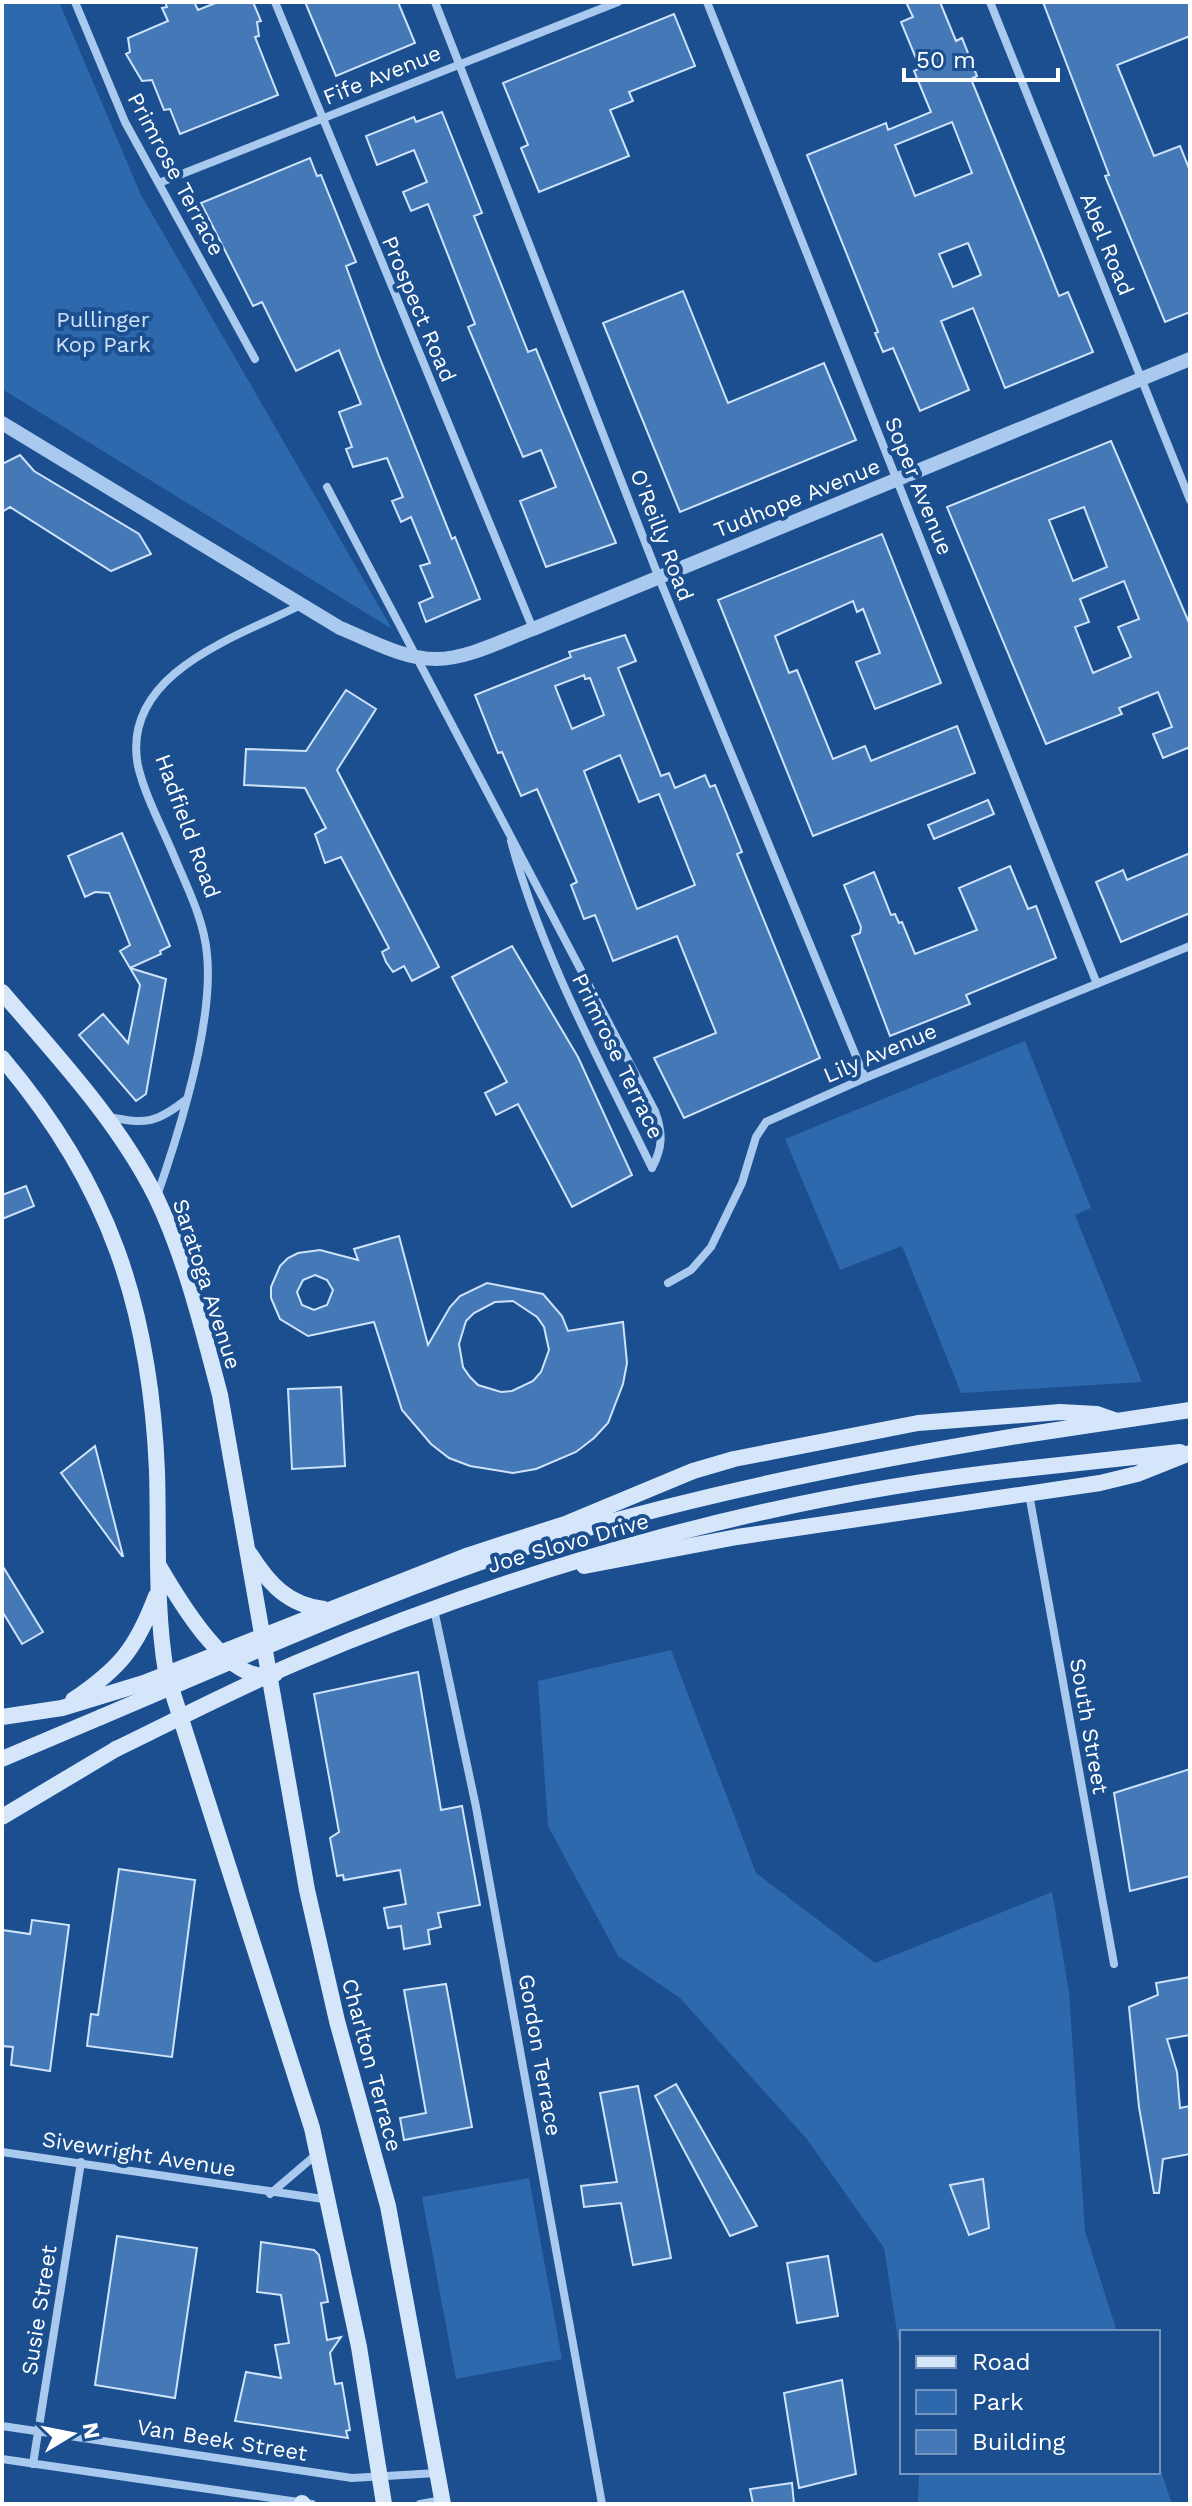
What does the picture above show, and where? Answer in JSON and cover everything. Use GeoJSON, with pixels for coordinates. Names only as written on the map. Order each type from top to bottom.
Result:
{"type":"FeatureCollection","features":[{"type":"Feature","properties":{"kind":"main road","name":"Saratoga Avenue"},"geometry":{"type":"LineString","coordinates":[[2,992],[104,1116],[156,1199],[201,1322],[213,1369],[260,1637]]}},
{"type":"Feature","properties":{"kind":"main road"},"geometry":{"type":"LineString","coordinates":[[2,1058],[79,1163],[114,1239],[149,1373],[157,1471],[158,1589],[166,1672],[296,2069],[330,2200],[384,2504]]}},
{"type":"Feature","properties":{"kind":"main road","name":"Joe Slovo Drive"},"geometry":{"type":"LineString","coordinates":[[2,1759],[368,1603],[572,1533],[801,1474],[1114,1420],[1190,1410]]}},
{"type":"Feature","properties":{"kind":"main road"},"geometry":{"type":"LineString","coordinates":[[2,1717],[62,1708],[166,1672],[469,1555],[568,1523],[693,1471],[734,1459],[918,1423],[1060,1412],[1097,1414],[1114,1420]]}},
{"type":"Feature","properties":{"kind":"main road"},"geometry":{"type":"LineString","coordinates":[[157,1563],[192,1619],[220,1651],[237,1666],[268,1677],[435,1614],[570,1570],[621,1558],[1137,1474],[1190,1452]]}},
{"type":"Feature","properties":{"kind":"main road","name":"Joe Slovo Drive"},"geometry":{"type":"LineString","coordinates":[[2,1817],[116,1749],[294,1664],[478,1592],[561,1566],[798,1507],[924,1482],[1190,1452]]}},
{"type":"Feature","properties":{"kind":"main road"},"geometry":{"type":"LineString","coordinates":[[247,1549],[280,1592],[306,1607],[327,1609]]}},
{"type":"Feature","properties":{"kind":"main road"},"geometry":{"type":"LineString","coordinates":[[62,1708],[104,1679],[133,1648],[158,1589]]}},
{"type":"Feature","properties":{"kind":"main road","name":"Charlton Terrace"},"geometry":{"type":"LineString","coordinates":[[260,1637],[319,1948],[388,2206],[443,2502]]}},
{"type":"Feature","properties":{"kind":"street","name":"Primrose Terrace"},"geometry":{"type":"LineString","coordinates":[[75,2],[125,122],[255,359]]}},
{"type":"Feature","properties":{"kind":"street","name":"Prospect Road"},"geometry":{"type":"LineString","coordinates":[[275,2],[320,119],[533,629]]}},
{"type":"Feature","properties":{"kind":"street","name":"O'Reilly Road"},"geometry":{"type":"LineString","coordinates":[[435,2],[659,578],[865,1078]]}},
{"type":"Feature","properties":{"kind":"street","name":"Fife Avenue"},"geometry":{"type":"LineString","coordinates":[[159,183],[618,2]]}},
{"type":"Feature","properties":{"kind":"street","name":"Soper Avenue"},"geometry":{"type":"LineString","coordinates":[[707,2],[1097,984]]}},
{"type":"Feature","properties":{"kind":"street","name":"Abel Road"},"geometry":{"type":"LineString","coordinates":[[990,2],[1190,500]]}},
{"type":"Feature","properties":{"kind":"street","name":"Tudhope Avenue"},"geometry":{"type":"LineString","coordinates":[[416,656],[437,659],[464,654],[533,629],[1190,359]]}},
{"type":"Feature","properties":{"kind":"street"},"geometry":{"type":"LineString","coordinates":[[2,423],[340,628],[416,656]]}},
{"type":"Feature","properties":{"kind":"street","name":"Primrose Terrace"},"geometry":{"type":"LineString","coordinates":[[327,487],[506,825],[655,1111],[662,1138],[661,1152],[652,1168],[555,968],[527,899],[506,825]]}},
{"type":"Feature","properties":{"kind":"street","name":"Hadfield Road"},"geometry":{"type":"LineString","coordinates":[[156,1199],[187,1099],[208,982],[207,952],[189,892],[139,767],[139,726],[148,701],[179,669],[301,605]]}},
{"type":"Feature","properties":{"kind":"street","name":"Lily Avenue"},"geometry":{"type":"LineString","coordinates":[[668,1283],[691,1270],[717,1237],[742,1183],[763,1125],[865,1078],[1190,946]]}},
{"type":"Feature","properties":{"kind":"street"},"geometry":{"type":"LineString","coordinates":[[104,1116],[136,1122],[156,1121],[187,1099]]}},
{"type":"Feature","properties":{"kind":"street","name":"South Street"},"geometry":{"type":"LineString","coordinates":[[1029,1493],[1114,1964]]}},
{"type":"Feature","properties":{"kind":"street","name":"Gordon Terrace"},"geometry":{"type":"LineString","coordinates":[[435,1614],[476,1807],[602,2504]]}},
{"type":"Feature","properties":{"kind":"street","name":"Sivewright Avenue"},"geometry":{"type":"LineString","coordinates":[[2,2152],[270,2194],[330,2200]]}},
{"type":"Feature","properties":{"kind":"street"},"geometry":{"type":"LineString","coordinates":[[270,2194],[318,2153]]}},
{"type":"Feature","properties":{"kind":"street","name":"Susie Street"},"geometry":{"type":"LineString","coordinates":[[33,2464],[81,2162]]}},
{"type":"Feature","properties":{"kind":"street","name":"Van Beek Street"},"geometry":{"type":"LineString","coordinates":[[2,2426],[352,2478],[381,2479],[437,2473]]}},
{"type":"Feature","properties":{"kind":"street"},"geometry":{"type":"LineString","coordinates":[[2,2459],[312,2504]]}},
{"type":"Feature","properties":{"kind":"street"},"geometry":{"type":"LineString","coordinates":[[420,2504],[443,2502]]}},
{"type":"Feature","properties":{"kind":"green space","name":"Pullinger Kop Park"},"geometry":{"type":"Polygon","coordinates":[[[2,2],[59,2],[141,195],[392,629],[2,389],[2,2]]]}},
{"type":"Feature","properties":{"kind":"green space"},"geometry":{"type":"Polygon","coordinates":[[[1025,1041],[1091,1208],[1075,1215],[1142,1382],[961,1393],[902,1246],[840,1270],[785,1139],[1025,1041]]]}},
{"type":"Feature","properties":{"kind":"green space"},"geometry":{"type":"Polygon","coordinates":[[[671,1650],[756,1873],[875,1963],[1052,1892],[1069,1992],[1085,2231],[1116,2330],[900,2330],[900,2351],[884,2248],[806,2138],[680,1998],[618,1956],[548,1826],[538,1681],[671,1650]]]}},
{"type":"Feature","properties":{"kind":"green space"},"geometry":{"type":"Polygon","coordinates":[[[529,2178],[562,2359],[456,2379],[422,2197],[529,2178]]]}},
{"type":"Feature","properties":{"kind":"green space"},"geometry":{"type":"Polygon","coordinates":[[[1160,2468],[1172,2504],[918,2504],[919,2474],[1160,2474],[1160,2468]]]}},
{"type":"Feature","properties":{"kind":"building"},"geometry":{"type":"Polygon","coordinates":[[[165,2],[194,2],[198,10],[218,2],[253,2],[261,21],[257,22],[259,36],[255,37],[278,95],[180,134],[170,109],[164,110],[152,80],[142,81],[126,54],[130,52],[128,38],[168,21],[162,8],[167,7],[165,2]]]}},
{"type":"Feature","properties":{"kind":"building"},"geometry":{"type":"Polygon","coordinates":[[[305,2],[398,2],[415,43],[336,76],[305,2]]]}},
{"type":"Feature","properties":{"kind":"building"},"geometry":{"type":"Polygon","coordinates":[[[906,2],[940,2],[956,41],[962,38],[977,76],[971,79],[1059,296],[1068,292],[1093,352],[1005,388],[973,308],[941,321],[969,390],[920,411],[893,348],[883,352],[875,333],[878,332],[807,155],[886,123],[888,130],[931,112],[914,71],[920,68],[901,22],[913,17],[906,2]],[[952,122],[895,145],[915,196],[972,173],[952,122]],[[968,243],[939,254],[953,287],[981,275],[968,243]]]}},
{"type":"Feature","properties":{"kind":"building"},"geometry":{"type":"Polygon","coordinates":[[[1043,2],[1190,2],[1190,36],[1117,65],[1154,156],[1180,146],[1190,171],[1190,312],[1165,322],[1105,176],[1109,175],[1043,2]]]}},
{"type":"Feature","properties":{"kind":"building"},"geometry":{"type":"Polygon","coordinates":[[[674,14],[695,66],[629,92],[633,101],[610,110],[629,156],[539,192],[521,148],[528,145],[503,83],[674,14]]]}},
{"type":"Feature","properties":{"kind":"building"},"geometry":{"type":"Polygon","coordinates":[[[442,112],[482,213],[474,216],[528,352],[536,349],[616,543],[546,567],[520,501],[556,487],[541,450],[523,457],[468,327],[475,324],[428,204],[411,211],[403,192],[427,182],[414,150],[377,165],[366,136],[414,117],[416,122],[442,112]]]}},
{"type":"Feature","properties":{"kind":"building"},"geometry":{"type":"Polygon","coordinates":[[[310,158],[317,176],[321,175],[356,262],[346,266],[379,356],[452,539],[455,537],[480,599],[426,622],[419,603],[433,597],[420,566],[430,563],[411,517],[401,522],[392,501],[403,497],[387,458],[353,467],[346,449],[352,447],[339,412],[361,404],[339,350],[296,371],[262,302],[253,306],[201,203],[310,158]]]}},
{"type":"Feature","properties":{"kind":"building"},"geometry":{"type":"Polygon","coordinates":[[[683,291],[728,403],[824,363],[856,440],[680,512],[603,323],[683,291]]]}},
{"type":"Feature","properties":{"kind":"building"},"geometry":{"type":"Polygon","coordinates":[[[1111,441],[1190,625],[1190,747],[1163,758],[1153,734],[1172,727],[1158,692],[1119,708],[1122,714],[1046,744],[947,507],[1111,441]],[[1084,507],[1049,520],[1073,581],[1107,567],[1084,507]],[[1124,581],[1080,599],[1089,622],[1075,627],[1093,673],[1131,657],[1118,627],[1139,619],[1124,581]]]}},
{"type":"Feature","properties":{"kind":"building"},"geometry":{"type":"Polygon","coordinates":[[[20,455],[34,471],[139,534],[151,554],[111,571],[10,507],[2,512],[2,464],[20,455]]]}},
{"type":"Feature","properties":{"kind":"building"},"geometry":{"type":"Polygon","coordinates":[[[882,534],[941,683],[875,709],[856,662],[880,653],[863,609],[857,612],[853,601],[775,636],[789,673],[797,670],[833,759],[865,746],[871,761],[957,726],[975,773],[813,836],[718,600],[882,534]]]}},
{"type":"Feature","properties":{"kind":"building"},"geometry":{"type":"Polygon","coordinates":[[[625,635],[636,661],[618,668],[661,776],[669,773],[675,788],[705,775],[710,787],[715,785],[742,852],[737,854],[820,1058],[684,1118],[654,1058],[716,1033],[677,936],[613,961],[595,915],[584,919],[571,885],[577,882],[537,789],[521,796],[502,752],[498,753],[475,695],[571,657],[569,652],[625,635]],[[584,675],[555,686],[572,729],[604,715],[590,678],[585,679],[584,675]],[[620,755],[584,771],[637,909],[695,885],[659,794],[639,802],[620,755]]]}},
{"type":"Feature","properties":{"kind":"building"},"geometry":{"type":"Polygon","coordinates":[[[346,690],[376,709],[337,770],[439,967],[412,981],[404,966],[393,972],[386,962],[382,952],[389,948],[341,857],[325,863],[315,834],[326,828],[305,788],[244,785],[246,749],[306,751],[346,690]]]}},
{"type":"Feature","properties":{"kind":"building"},"geometry":{"type":"Polygon","coordinates":[[[988,800],[994,814],[934,839],[928,825],[988,800]]]}},
{"type":"Feature","properties":{"kind":"building"},"geometry":{"type":"Polygon","coordinates":[[[122,833],[170,946],[160,951],[161,954],[130,968],[120,951],[130,945],[109,893],[95,892],[85,897],[68,856],[122,833]]]}},
{"type":"Feature","properties":{"kind":"building"},"geometry":{"type":"Polygon","coordinates":[[[1190,853],[1190,913],[1121,942],[1096,882],[1123,870],[1127,880],[1190,853]]]}},
{"type":"Feature","properties":{"kind":"building"},"geometry":{"type":"Polygon","coordinates":[[[1010,866],[1028,909],[1036,906],[1056,958],[966,995],[970,1004],[890,1036],[852,936],[860,933],[861,927],[844,885],[874,872],[891,915],[895,914],[899,923],[902,922],[915,954],[977,930],[959,888],[1010,866]]]}},
{"type":"Feature","properties":{"kind":"building"},"geometry":{"type":"Polygon","coordinates":[[[512,946],[578,1057],[632,1175],[572,1207],[518,1104],[496,1115],[485,1093],[507,1082],[452,977],[512,946]]]}},
{"type":"Feature","properties":{"kind":"building"},"geometry":{"type":"Polygon","coordinates":[[[130,968],[166,979],[146,1094],[136,1101],[79,1035],[103,1014],[128,1043],[140,985],[130,968]]]}},
{"type":"Feature","properties":{"kind":"building"},"geometry":{"type":"Polygon","coordinates":[[[26,1186],[34,1206],[2,1219],[2,1195],[26,1186]]]}},
{"type":"Feature","properties":{"kind":"building"},"geometry":{"type":"Polygon","coordinates":[[[399,1236],[428,1345],[460,1296],[487,1283],[543,1294],[562,1316],[568,1331],[623,1322],[627,1363],[623,1384],[608,1423],[576,1452],[536,1469],[513,1473],[470,1466],[449,1458],[431,1444],[402,1410],[374,1322],[308,1336],[280,1319],[271,1298],[271,1287],[280,1266],[288,1258],[298,1253],[320,1250],[358,1260],[354,1249],[399,1236]],[[315,1275],[303,1280],[297,1292],[302,1305],[314,1310],[327,1305],[333,1290],[327,1280],[315,1275]],[[513,1301],[495,1302],[474,1313],[466,1321],[459,1344],[463,1367],[470,1377],[478,1385],[501,1392],[512,1391],[533,1381],[541,1372],[549,1350],[544,1327],[537,1317],[513,1301]]]}},
{"type":"Feature","properties":{"kind":"building"},"geometry":{"type":"Polygon","coordinates":[[[341,1387],[345,1466],[292,1469],[288,1389],[341,1387]]]}},
{"type":"Feature","properties":{"kind":"building"},"geometry":{"type":"Polygon","coordinates":[[[95,1446],[123,1556],[61,1473],[95,1446]]]}},
{"type":"Feature","properties":{"kind":"building"},"geometry":{"type":"Polygon","coordinates":[[[2,1565],[43,1632],[22,1644],[2,1611],[2,1565]]]}},
{"type":"Feature","properties":{"kind":"building"},"geometry":{"type":"Polygon","coordinates":[[[418,1672],[441,1810],[462,1806],[480,1905],[438,1913],[441,1927],[428,1930],[430,1944],[404,1949],[401,1926],[388,1928],[384,1908],[406,1904],[400,1870],[344,1880],[343,1875],[337,1876],[330,1838],[339,1832],[314,1694],[418,1672]]]}},
{"type":"Feature","properties":{"kind":"building"},"geometry":{"type":"Polygon","coordinates":[[[1190,1769],[1190,1876],[1130,1891],[1114,1793],[1190,1769]]]}},
{"type":"Feature","properties":{"kind":"building"},"geometry":{"type":"Polygon","coordinates":[[[119,1869],[195,1880],[172,2057],[87,2046],[91,2014],[98,2015],[119,1869]]]}},
{"type":"Feature","properties":{"kind":"building"},"geometry":{"type":"Polygon","coordinates":[[[32,1920],[69,1925],[50,2071],[11,2065],[13,2047],[2,2046],[2,1930],[30,1934],[32,1920]]]}},
{"type":"Feature","properties":{"kind":"building"},"geometry":{"type":"Polygon","coordinates":[[[1190,1977],[1190,2035],[1167,2039],[1177,2072],[1180,2108],[1190,2106],[1190,2154],[1163,2159],[1159,2193],[1154,2193],[1139,2107],[1129,2007],[1158,1995],[1156,1983],[1190,1977]]]}},
{"type":"Feature","properties":{"kind":"building"},"geometry":{"type":"Polygon","coordinates":[[[446,1984],[472,2127],[404,2140],[400,2118],[426,2113],[404,1990],[446,1984]]]}},
{"type":"Feature","properties":{"kind":"building"},"geometry":{"type":"Polygon","coordinates":[[[676,2084],[757,2226],[730,2236],[655,2096],[676,2084]]]}},
{"type":"Feature","properties":{"kind":"building"},"geometry":{"type":"Polygon","coordinates":[[[638,2086],[671,2258],[633,2265],[621,2203],[584,2207],[581,2186],[617,2182],[600,2093],[638,2086]]]}},
{"type":"Feature","properties":{"kind":"building"},"geometry":{"type":"Polygon","coordinates":[[[983,2179],[989,2228],[969,2235],[950,2185],[983,2179]]]}},
{"type":"Feature","properties":{"kind":"building"},"geometry":{"type":"Polygon","coordinates":[[[117,2236],[197,2248],[175,2398],[95,2385],[117,2236]]]}},
{"type":"Feature","properties":{"kind":"building"},"geometry":{"type":"Polygon","coordinates":[[[261,2242],[314,2250],[319,2255],[328,2302],[321,2303],[327,2340],[341,2337],[330,2353],[335,2384],[342,2383],[350,2430],[346,2431],[348,2438],[235,2421],[246,2372],[281,2378],[275,2345],[289,2343],[281,2295],[257,2292],[261,2242]]]}},
{"type":"Feature","properties":{"kind":"building"},"geometry":{"type":"Polygon","coordinates":[[[828,2256],[838,2316],[797,2323],[787,2263],[828,2256]]]}},
{"type":"Feature","properties":{"kind":"building"},"geometry":{"type":"Polygon","coordinates":[[[842,2380],[856,2474],[799,2488],[784,2393],[842,2380]]]}},
{"type":"Feature","properties":{"kind":"building"},"geometry":{"type":"Polygon","coordinates":[[[792,2483],[794,2504],[753,2504],[750,2489],[792,2483]]]}}]}
